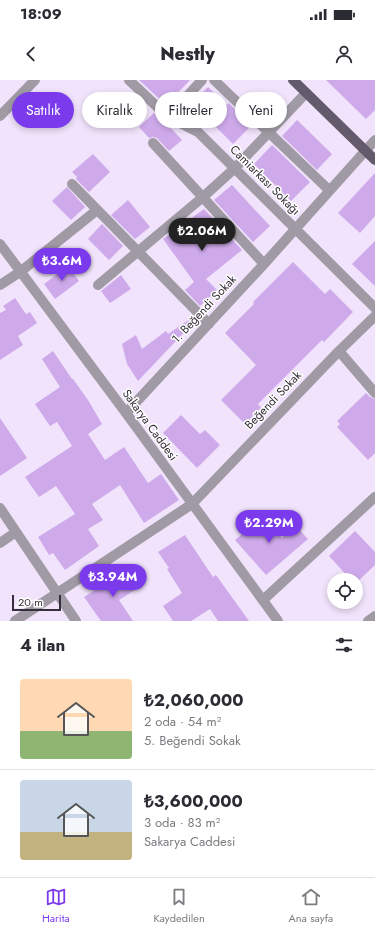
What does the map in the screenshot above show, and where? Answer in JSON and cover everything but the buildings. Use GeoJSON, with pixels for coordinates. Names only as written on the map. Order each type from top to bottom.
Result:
{"type":"FeatureCollection","features":[{"type":"Feature","properties":{"kind":"main road"},"geometry":{"type":"LineString","coordinates":[[293,80],[375,160]]}},
{"type":"Feature","properties":{"kind":"street"},"geometry":{"type":"LineString","coordinates":[[0,116],[35,80]]}},
{"type":"Feature","properties":{"kind":"street","name":"Camiarkası Sokağı"},"geometry":{"type":"LineString","coordinates":[[128,80],[155,105]]}},
{"type":"Feature","properties":{"kind":"street"},"geometry":{"type":"LineString","coordinates":[[191,92],[202,80]]}},
{"type":"Feature","properties":{"kind":"street"},"geometry":{"type":"LineString","coordinates":[[214,80],[329,190]]}},
{"type":"Feature","properties":{"kind":"street"},"geometry":{"type":"LineString","coordinates":[[98,286],[235,168],[306,93]]}},
{"type":"Feature","properties":{"kind":"street","name":"Camiarkası Sokağı"},"geometry":{"type":"LineString","coordinates":[[190,128],[198,132],[375,308]]}},
{"type":"Feature","properties":{"kind":"street","name":"1. Beğendi Sokak"},"geometry":{"type":"LineString","coordinates":[[126,414],[264,264],[364,150],[375,140]]}},
{"type":"Feature","properties":{"kind":"street"},"geometry":{"type":"LineString","coordinates":[[153,143],[264,264]]}},
{"type":"Feature","properties":{"kind":"street"},"geometry":{"type":"LineString","coordinates":[[72,184],[208,324]]}},
{"type":"Feature","properties":{"kind":"street"},"geometry":{"type":"LineString","coordinates":[[0,285],[20,272],[97,210]]}},
{"type":"Feature","properties":{"kind":"street","name":"Sakarya Caddesi"},"geometry":{"type":"LineString","coordinates":[[0,244],[278,621]]}},
{"type":"Feature","properties":{"kind":"street","name":"Beğendi Sokak"},"geometry":{"type":"LineString","coordinates":[[15,621],[192,504],[339,351],[375,316]]}},
{"type":"Feature","properties":{"kind":"street"},"geometry":{"type":"LineString","coordinates":[[339,351],[375,392]]}},
{"type":"Feature","properties":{"kind":"street"},"geometry":{"type":"LineString","coordinates":[[263,600],[375,497]]}},
{"type":"Feature","properties":{"kind":"street"},"geometry":{"type":"LineString","coordinates":[[0,508],[58,592],[76,621]]}},
{"type":"Feature","properties":{"kind":"street"},"geometry":{"type":"LineString","coordinates":[[0,543],[16,532]]}},
{"type":"Feature","properties":{"kind":"street"},"geometry":{"type":"LineString","coordinates":[[368,621],[375,616]]}}]}
